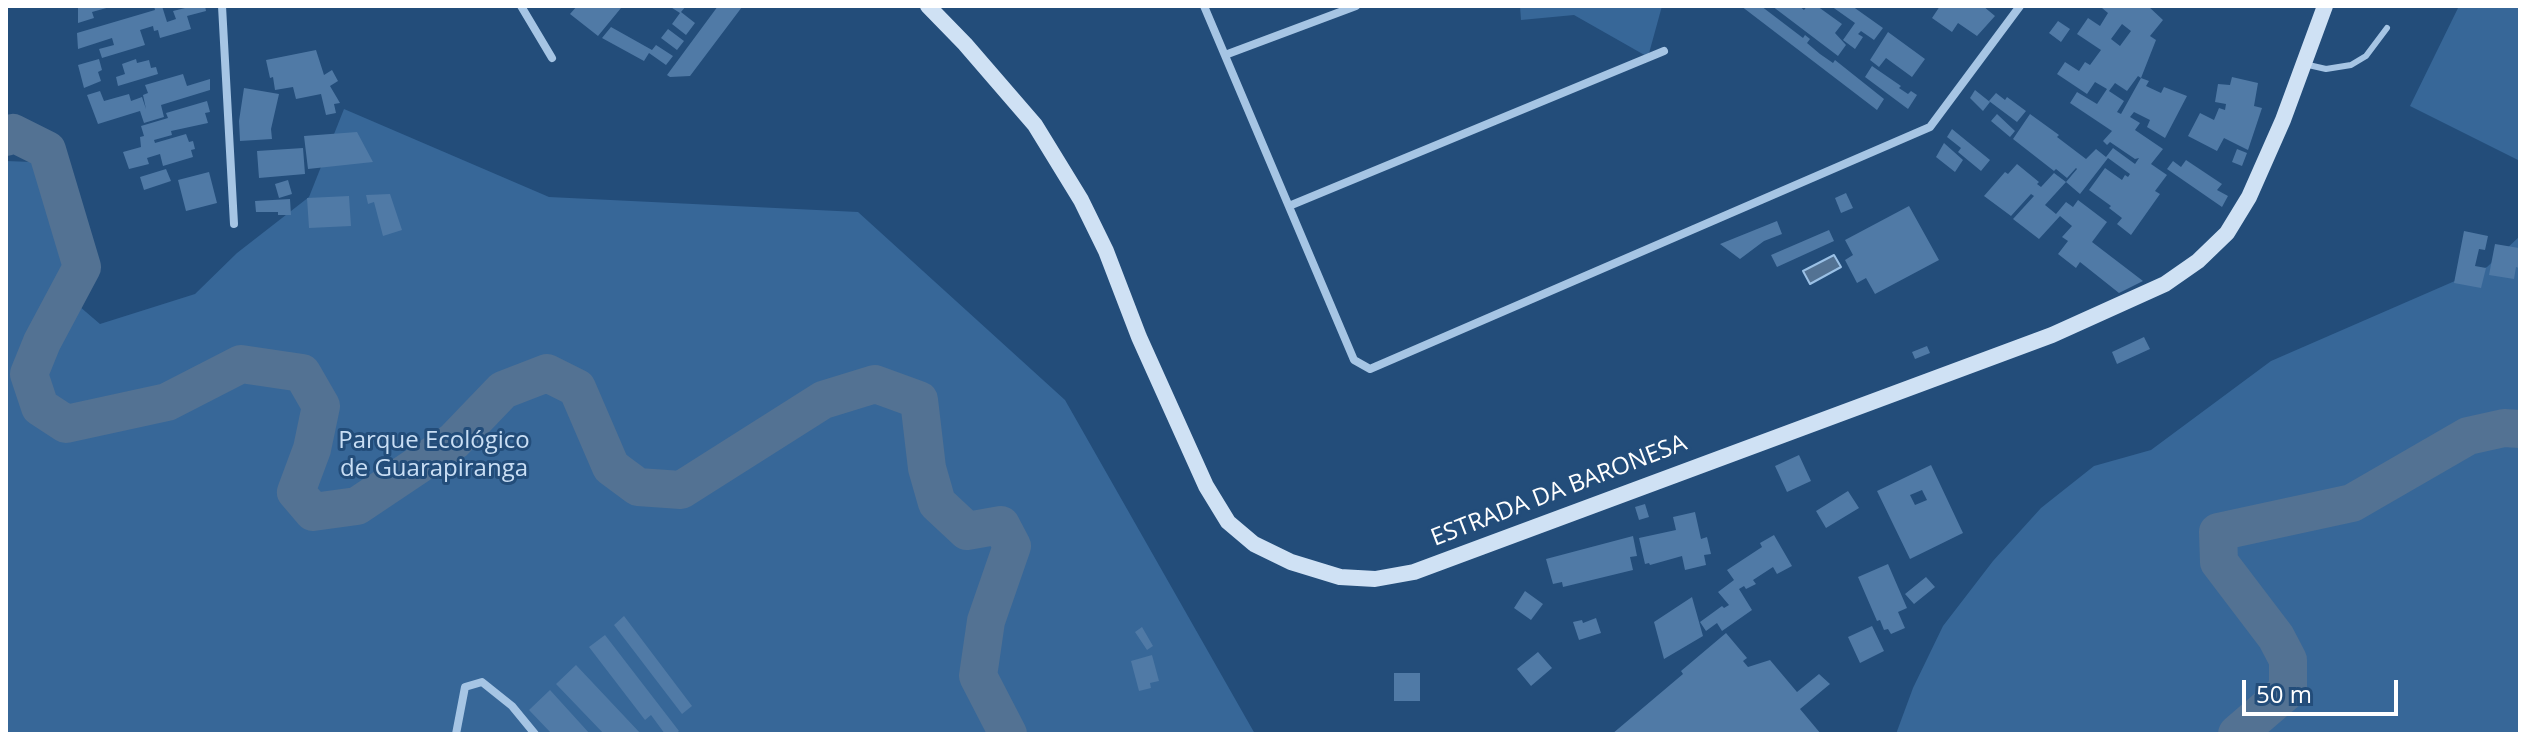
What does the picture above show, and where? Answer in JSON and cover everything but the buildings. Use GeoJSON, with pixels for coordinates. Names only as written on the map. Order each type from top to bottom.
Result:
{"type":"FeatureCollection","features":[{"type":"Feature","properties":{"kind":"main road","name":"ESTRADA DA BARONESA"},"geometry":{"type":"LineString","coordinates":[[928,6],[1035,125],[1081,200],[1106,251],[1139,337],[1206,486],[1228,522],[1254,544],[1291,562],[1340,577],[1375,579],[1414,572],[2052,335],[2165,284],[2198,261],[2227,233],[2249,197],[2325,6]]}},
{"type":"Feature","properties":{"kind":"street"},"geometry":{"type":"LineString","coordinates":[[222,6],[234,224]]}},
{"type":"Feature","properties":{"kind":"street"},"geometry":{"type":"LineString","coordinates":[[521,6],[552,58]]}},
{"type":"Feature","properties":{"kind":"street"},"geometry":{"type":"LineString","coordinates":[[1204,6],[1354,360],[1370,369],[1930,127],[2020,6]]}},
{"type":"Feature","properties":{"kind":"street"},"geometry":{"type":"LineString","coordinates":[[1225,55],[1356,6]]}},
{"type":"Feature","properties":{"kind":"street"},"geometry":{"type":"LineString","coordinates":[[1289,206],[1664,51]]}},
{"type":"Feature","properties":{"kind":"street"},"geometry":{"type":"LineString","coordinates":[[456,734],[465,687],[482,682],[512,706],[535,734]]}},
{"type":"Feature","properties":{"kind":"lane"},"geometry":{"type":"LineString","coordinates":[[2304,64],[2326,69],[2351,65],[2366,56],[2387,28]]}},
{"type":"Feature","properties":{"kind":"green space"},"geometry":{"type":"Polygon","coordinates":[[[1520,6],[1662,6],[1648,57],[1574,15],[1521,20],[1520,6]]]}},
{"type":"Feature","properties":{"kind":"green space"},"geometry":{"type":"Polygon","coordinates":[[[2459,6],[2520,6],[2520,161],[2410,106],[2459,6]]]}},
{"type":"Feature","properties":{"kind":"green space","name":"Parque Ecológico de Guarapiranga"},"geometry":{"type":"Polygon","coordinates":[[[344,109],[549,197],[858,212],[1065,400],[1255,734],[6,734],[6,161],[32,162],[63,234],[65,294],[100,324],[195,294],[237,253],[309,197],[344,109]]]}},
{"type":"Feature","properties":{"kind":"green space"},"geometry":{"type":"Polygon","coordinates":[[[2520,236],[2520,734],[1896,734],[1913,688],[1943,626],[1993,561],[2041,508],[2094,466],[2151,450],[2271,361],[2487,267],[2520,236]]]}},
{"type":"Feature","properties":{"kind":"shaded area"},"geometry":{"type":"Polygon","coordinates":[[[1834,255],[1841,267],[1810,284],[1803,271],[1834,255]]]}},
{"type":"Feature","properties":{"kind":"waterway"},"geometry":{"type":"LineString","coordinates":[[6,137],[13,133],[47,150],[82,267],[42,342],[29,374],[40,407],[66,424],[167,402],[241,364],[302,373],[321,406],[312,449],[296,492],[313,512],[357,506],[454,441],[503,390],[547,373],[577,388],[611,467],[638,487],[681,490],[823,400],[875,384],[919,400],[927,468],[937,503],[967,531],[1001,525],[1012,546],[986,621],[978,676],[1008,734]]}},
{"type":"Feature","properties":{"kind":"waterway"},"geometry":{"type":"LineString","coordinates":[[2237,734],[2288,690],[2288,660],[2276,637],[2219,562],[2218,532],[2352,503],[2468,436],[2504,428],[2520,429]]}}]}
